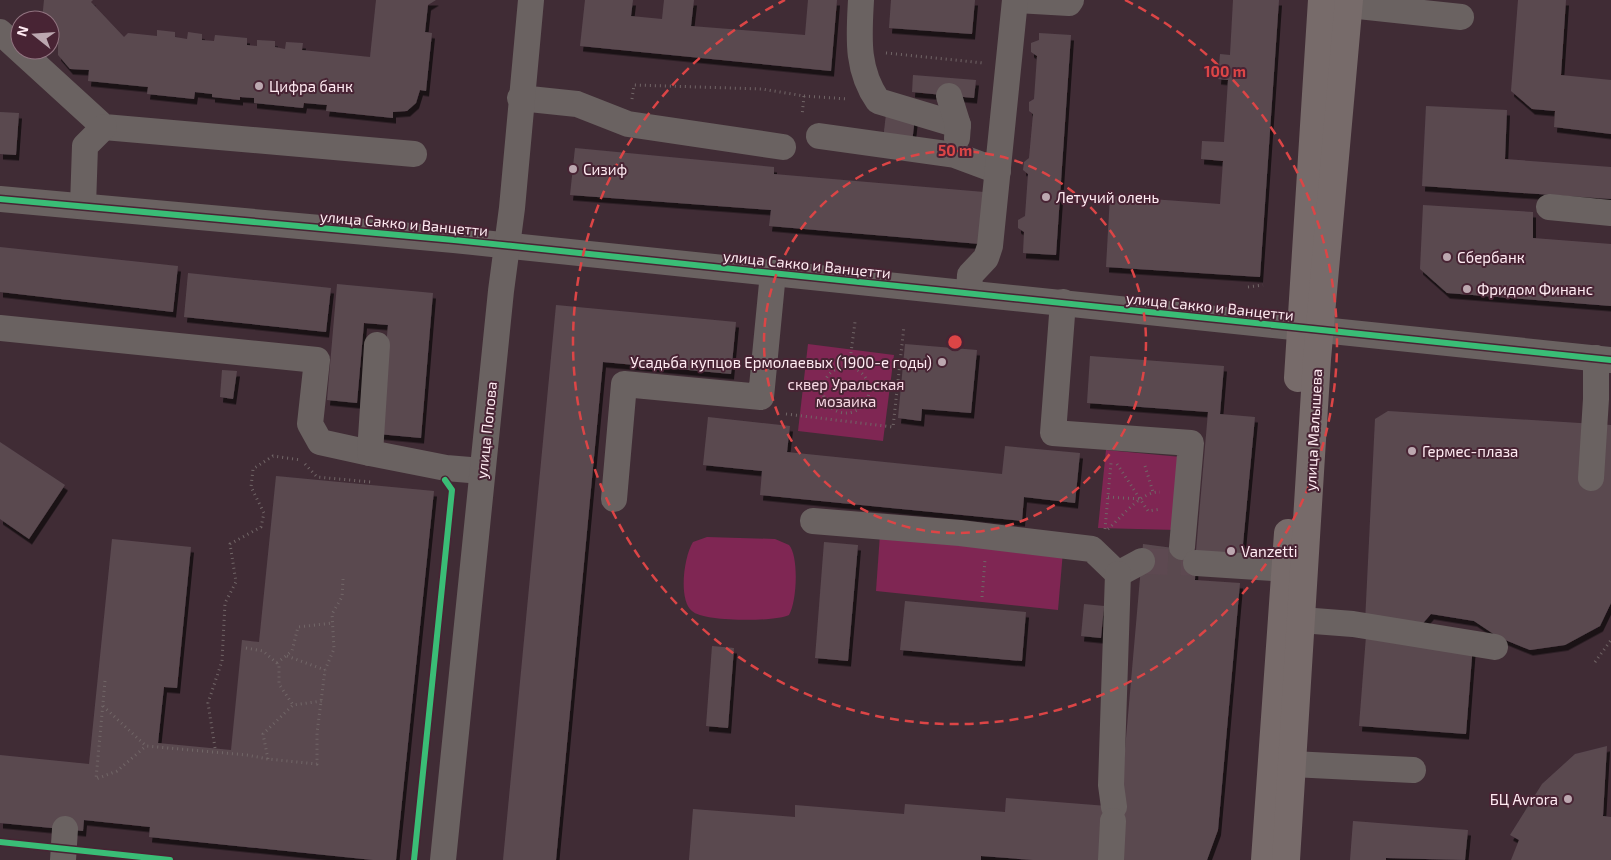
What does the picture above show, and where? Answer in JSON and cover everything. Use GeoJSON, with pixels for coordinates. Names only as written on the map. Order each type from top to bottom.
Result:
{"type":"FeatureCollection","features":[{"type":"Feature","properties":{"kind":"main road","name":"улица Малышева"},"geometry":{"type":"LineString","coordinates":[[1265,860],[1295,570],[1311,329],[1322,0]]}},
{"type":"Feature","properties":{"kind":"main road","name":"улица Малышева"},"geometry":{"type":"LineString","coordinates":[[1311,329],[1349,3]]}},
{"type":"Feature","properties":{"kind":"main road","name":"улица Малышева"},"geometry":{"type":"LineString","coordinates":[[1286,860],[1302,620],[1295,570]]}},
{"type":"Feature","properties":{"kind":"street","name":"улица Попова"},"geometry":{"type":"LineString","coordinates":[[442,860],[506,245],[512,208],[520,98],[530,0]]}},
{"type":"Feature","properties":{"kind":"street"},"geometry":{"type":"LineString","coordinates":[[862,0],[859,50],[871,90],[878,101],[958,125]]}},
{"type":"Feature","properties":{"kind":"street"},"geometry":{"type":"LineString","coordinates":[[969,292],[970,275],[986,258],[990,246],[1015,0],[1069,3],[1071,0]]}},
{"type":"Feature","properties":{"kind":"street"},"geometry":{"type":"LineString","coordinates":[[1349,3],[1461,17]]}},
{"type":"Feature","properties":{"kind":"street"},"geometry":{"type":"LineString","coordinates":[[0,32],[104,128],[414,154]]}},
{"type":"Feature","properties":{"kind":"street"},"geometry":{"type":"LineString","coordinates":[[949,96],[958,125],[955,155]]}},
{"type":"Feature","properties":{"kind":"street"},"geometry":{"type":"LineString","coordinates":[[520,98],[577,104],[628,124],[783,147]]}},
{"type":"Feature","properties":{"kind":"street"},"geometry":{"type":"LineString","coordinates":[[84,206],[84,146],[104,128]]}},
{"type":"Feature","properties":{"kind":"street"},"geometry":{"type":"LineString","coordinates":[[810,129],[955,155],[998,171]]}},
{"type":"Feature","properties":{"kind":"street","name":"улица Сакко и Ванцетти"},"geometry":{"type":"LineString","coordinates":[[0,199],[506,245],[1311,329],[1362,332],[1603,359]]}},
{"type":"Feature","properties":{"kind":"street"},"geometry":{"type":"LineString","coordinates":[[1549,207],[1611,212]]}},
{"type":"Feature","properties":{"kind":"street"},"geometry":{"type":"LineString","coordinates":[[614,500],[624,384],[761,396],[773,273]]}},
{"type":"Feature","properties":{"kind":"street"},"geometry":{"type":"LineString","coordinates":[[1063,302],[1053,433],[1112,446],[1191,443],[1189,555],[1295,570]]}},
{"type":"Feature","properties":{"kind":"street"},"geometry":{"type":"LineString","coordinates":[[0,328],[317,360],[310,424],[320,442],[437,467],[482,471]]}},
{"type":"Feature","properties":{"kind":"street"},"geometry":{"type":"LineString","coordinates":[[370,453],[377,345]]}},
{"type":"Feature","properties":{"kind":"street"},"geometry":{"type":"LineString","coordinates":[[1591,478],[1596,399],[1603,359]]}},
{"type":"Feature","properties":{"kind":"street"},"geometry":{"type":"LineString","coordinates":[[813,521],[1092,549],[1118,574],[1112,785],[1112,860]]}},
{"type":"Feature","properties":{"kind":"street"},"geometry":{"type":"LineString","coordinates":[[1118,574],[1142,561]]}},
{"type":"Feature","properties":{"kind":"street"},"geometry":{"type":"LineString","coordinates":[[1302,620],[1352,624],[1495,647]]}},
{"type":"Feature","properties":{"kind":"street"},"geometry":{"type":"LineString","coordinates":[[1292,764],[1413,770]]}},
{"type":"Feature","properties":{"kind":"street"},"geometry":{"type":"LineString","coordinates":[[63,860],[66,829]]}},
{"type":"Feature","properties":{"kind":"path"},"geometry":{"type":"LineString","coordinates":[[859,50],[1007,65]]}},
{"type":"Feature","properties":{"kind":"path"},"geometry":{"type":"LineString","coordinates":[[628,124],[634,85],[762,89],[804,96],[878,101]]}},
{"type":"Feature","properties":{"kind":"path"},"geometry":{"type":"LineString","coordinates":[[804,96],[810,129]]}},
{"type":"Feature","properties":{"kind":"path"},"geometry":{"type":"LineString","coordinates":[[1248,287],[1263,285]]}},
{"type":"Feature","properties":{"kind":"path"},"geometry":{"type":"LineString","coordinates":[[850,368],[855,322]]}},
{"type":"Feature","properties":{"kind":"path"},"geometry":{"type":"LineString","coordinates":[[786,414],[893,427],[904,326]]}},
{"type":"Feature","properties":{"kind":"path"},"geometry":{"type":"LineString","coordinates":[[850,368],[862,374],[867,382],[869,392],[866,401],[860,408],[852,412],[842,413],[833,410],[827,403],[823,394],[824,384],[828,376],[836,370],[850,368]]}},
{"type":"Feature","properties":{"kind":"path"},"geometry":{"type":"LineString","coordinates":[[1112,446],[1105,532],[1141,499],[1153,492],[1165,492]]}},
{"type":"Feature","properties":{"kind":"path"},"geometry":{"type":"LineString","coordinates":[[1112,446],[1148,511],[1164,509]]}},
{"type":"Feature","properties":{"kind":"path"},"geometry":{"type":"LineString","coordinates":[[215,748],[208,703],[222,661],[225,603],[236,582],[230,544],[261,527],[264,513],[252,487],[253,470],[273,456],[300,459],[317,476],[376,482]]}},
{"type":"Feature","properties":{"kind":"path"},"geometry":{"type":"LineString","coordinates":[[1108,497],[1141,499]]}},
{"type":"Feature","properties":{"kind":"path"},"geometry":{"type":"LineString","coordinates":[[982,597],[987,537]]}},
{"type":"Feature","properties":{"kind":"path"},"geometry":{"type":"LineString","coordinates":[[103,706],[146,746],[248,755],[317,764],[317,733],[325,670],[334,649],[332,614],[342,597],[343,579]]}},
{"type":"Feature","properties":{"kind":"path"},"geometry":{"type":"LineString","coordinates":[[277,663],[292,651],[298,626],[333,623]]}},
{"type":"Feature","properties":{"kind":"path"},"geometry":{"type":"LineString","coordinates":[[1595,662],[1611,640]]}},
{"type":"Feature","properties":{"kind":"path"},"geometry":{"type":"LineString","coordinates":[[246,648],[263,651],[280,665],[279,684],[293,705]]}},
{"type":"Feature","properties":{"kind":"path"},"geometry":{"type":"LineString","coordinates":[[287,656],[325,670]]}},
{"type":"Feature","properties":{"kind":"path"},"geometry":{"type":"LineString","coordinates":[[105,681],[96,779],[117,771],[146,746]]}},
{"type":"Feature","properties":{"kind":"path"},"geometry":{"type":"LineString","coordinates":[[268,759],[263,734],[293,705],[322,701]]}},
{"type":"Feature","properties":{"kind":"green space","name":"сквер Уральская мозаика"},"geometry":{"type":"Polygon","coordinates":[[[808,344],[894,355],[883,441],[798,431],[808,344]]]}},
{"type":"Feature","properties":{"kind":"green space"},"geometry":{"type":"Polygon","coordinates":[[[1106,450],[1181,457],[1177,530],[1098,528],[1106,450]]]}},
{"type":"Feature","properties":{"kind":"green space"},"geometry":{"type":"Polygon","coordinates":[[[880,534],[1063,551],[1058,610],[876,591],[880,534]]]}},
{"type":"Feature","properties":{"kind":"green space"},"geometry":{"type":"Polygon","coordinates":[[[707,537],[775,539],[789,545],[794,559],[796,579],[794,600],[789,615],[770,619],[740,620],[699,615],[692,611],[685,598],[684,588],[687,557],[693,542],[707,537]]]}},
{"type":"Feature","properties":{"kind":"building"},"geometry":{"type":"Polygon","coordinates":[[[44,0],[93,0],[91,2],[124,37],[128,33],[157,36],[157,30],[175,32],[175,37],[187,39],[188,32],[202,34],[202,40],[214,41],[215,35],[247,38],[247,45],[257,46],[257,40],[275,41],[275,47],[285,49],[286,42],[303,43],[302,50],[370,57],[376,0],[436,0],[428,5],[425,32],[432,33],[426,91],[420,90],[416,103],[407,111],[393,112],[393,118],[326,111],[327,105],[304,103],[303,108],[254,103],[254,98],[240,97],[240,100],[212,97],[212,94],[195,92],[194,99],[147,94],[148,87],[88,81],[89,70],[70,69],[60,57],[60,10],[43,10],[44,0]]]}},
{"type":"Feature","properties":{"kind":"building"},"geometry":{"type":"Polygon","coordinates":[[[585,0],[633,0],[631,16],[662,19],[664,0],[694,0],[691,26],[805,35],[808,0],[837,0],[831,71],[580,46],[585,0]]]}},
{"type":"Feature","properties":{"kind":"building"},"geometry":{"type":"Polygon","coordinates":[[[891,0],[975,0],[972,34],[889,28],[891,0]]]}},
{"type":"Feature","properties":{"kind":"building"},"geometry":{"type":"Polygon","coordinates":[[[1233,0],[1279,0],[1260,277],[1106,267],[1110,196],[1220,204],[1223,161],[1201,159],[1202,141],[1224,142],[1228,80],[1218,79],[1220,54],[1230,55],[1233,0]]]}},
{"type":"Feature","properties":{"kind":"building"},"geometry":{"type":"Polygon","coordinates":[[[1518,0],[1566,0],[1561,75],[1611,80],[1611,134],[1554,127],[1555,111],[1532,109],[1511,91],[1518,0]]]}},
{"type":"Feature","properties":{"kind":"building"},"geometry":{"type":"Polygon","coordinates":[[[1039,33],[1071,35],[1056,255],[1023,253],[1024,232],[1018,228],[1018,220],[1025,216],[1028,174],[1023,170],[1024,162],[1029,158],[1033,114],[1029,111],[1029,102],[1034,99],[1037,56],[1031,52],[1031,43],[1039,40],[1039,33]]]}},
{"type":"Feature","properties":{"kind":"building"},"geometry":{"type":"Polygon","coordinates":[[[913,75],[976,80],[974,98],[912,92],[913,75]]]}},
{"type":"Feature","properties":{"kind":"building"},"geometry":{"type":"Polygon","coordinates":[[[1426,106],[1507,110],[1505,159],[1611,167],[1611,199],[1422,186],[1426,106]]]}},
{"type":"Feature","properties":{"kind":"building"},"geometry":{"type":"Polygon","coordinates":[[[0,112],[19,113],[16,155],[0,154],[0,112]]]}},
{"type":"Feature","properties":{"kind":"building"},"geometry":{"type":"Polygon","coordinates":[[[886,114],[915,117],[912,143],[883,140],[886,114]]]}},
{"type":"Feature","properties":{"kind":"building"},"geometry":{"type":"Polygon","coordinates":[[[575,148],[774,167],[774,174],[984,192],[980,244],[769,226],[771,210],[570,195],[575,148]]]}},
{"type":"Feature","properties":{"kind":"building"},"geometry":{"type":"Polygon","coordinates":[[[1423,205],[1533,212],[1533,238],[1611,244],[1611,306],[1447,293],[1420,269],[1423,205]]]}},
{"type":"Feature","properties":{"kind":"building"},"geometry":{"type":"Polygon","coordinates":[[[0,247],[178,266],[173,312],[0,292],[0,247]]]}},
{"type":"Feature","properties":{"kind":"building"},"geometry":{"type":"Polygon","coordinates":[[[188,273],[331,288],[326,332],[184,317],[188,273]]]}},
{"type":"Feature","properties":{"kind":"building"},"geometry":{"type":"Polygon","coordinates":[[[337,284],[433,293],[421,438],[378,434],[388,325],[364,323],[357,403],[327,400],[337,284]]]}},
{"type":"Feature","properties":{"kind":"building"},"geometry":{"type":"Polygon","coordinates":[[[556,305],[736,322],[731,374],[603,362],[556,860],[503,860],[556,305]]]}},
{"type":"Feature","properties":{"kind":"building"},"geometry":{"type":"Polygon","coordinates":[[[905,344],[977,350],[971,413],[922,409],[921,421],[898,418],[905,344]]]}},
{"type":"Feature","properties":{"kind":"building"},"geometry":{"type":"Polygon","coordinates":[[[1090,356],[1224,366],[1220,414],[1255,417],[1242,555],[1196,551],[1208,412],[1087,403],[1090,356]]]}},
{"type":"Feature","properties":{"kind":"building"},"geometry":{"type":"Polygon","coordinates":[[[222,370],[237,371],[233,399],[220,397],[222,370]]]}},
{"type":"Feature","properties":{"kind":"building"},"geometry":{"type":"Polygon","coordinates":[[[1388,411],[1611,425],[1611,603],[1600,626],[1565,645],[1530,650],[1498,637],[1474,621],[1431,614],[1418,629],[1365,623],[1375,419],[1388,411]]]}},
{"type":"Feature","properties":{"kind":"building"},"geometry":{"type":"Polygon","coordinates":[[[708,417],[790,426],[787,452],[1002,474],[1005,446],[1080,453],[1075,503],[1024,497],[1022,521],[760,495],[762,471],[703,465],[708,417]]]}},
{"type":"Feature","properties":{"kind":"building"},"geometry":{"type":"Polygon","coordinates":[[[0,442],[65,485],[29,539],[0,519],[0,442]]]}},
{"type":"Feature","properties":{"kind":"building"},"geometry":{"type":"Polygon","coordinates":[[[276,476],[434,491],[396,860],[373,860],[149,837],[150,827],[84,820],[83,831],[0,823],[0,755],[89,764],[112,539],[191,547],[177,688],[164,687],[158,743],[231,750],[242,640],[259,642],[276,476]]]}},
{"type":"Feature","properties":{"kind":"building"},"geometry":{"type":"Polygon","coordinates":[[[824,542],[858,545],[848,661],[815,658],[824,542]]]}},
{"type":"Feature","properties":{"kind":"building"},"geometry":{"type":"Polygon","coordinates":[[[1143,544],[1196,551],[1195,580],[1240,583],[1218,830],[1207,860],[1033,860],[981,856],[981,860],[689,860],[693,809],[795,817],[795,805],[904,814],[905,804],[1005,812],[1006,798],[1120,807],[1143,544]]]}},
{"type":"Feature","properties":{"kind":"building"},"geometry":{"type":"Polygon","coordinates":[[[905,601],[1026,612],[1022,661],[900,650],[905,601]]]}},
{"type":"Feature","properties":{"kind":"building"},"geometry":{"type":"Polygon","coordinates":[[[1084,604],[1104,606],[1101,638],[1081,636],[1084,604]]]}},
{"type":"Feature","properties":{"kind":"building"},"geometry":{"type":"Polygon","coordinates":[[[1366,636],[1473,644],[1466,734],[1359,726],[1366,636]]]}},
{"type":"Feature","properties":{"kind":"building"},"geometry":{"type":"Polygon","coordinates":[[[712,646],[734,648],[728,728],[706,726],[712,646]]]}},
{"type":"Feature","properties":{"kind":"building","name":"БЦ Avrora"},"geometry":{"type":"Polygon","coordinates":[[[1607,746],[1603,816],[1611,817],[1611,860],[1511,860],[1519,840],[1510,835],[1542,784],[1575,754],[1607,746]]]}},
{"type":"Feature","properties":{"kind":"building"},"geometry":{"type":"Polygon","coordinates":[[[1353,821],[1468,830],[1465,860],[1386,858],[1386,860],[1350,860],[1353,821]]]}},
{"type":"Feature","properties":{"kind":"tunnel"},"geometry":{"type":"LineString","coordinates":[[1142,561],[1196,563]]}},
{"type":"Feature","properties":{"kind":"cycle path"},"geometry":{"type":"LineString","coordinates":[[0,199],[454,240],[1611,360]]}},
{"type":"Feature","properties":{"kind":"cycle path"},"geometry":{"type":"LineString","coordinates":[[414,860],[452,490],[445,480]]}},
{"type":"Feature","properties":{"kind":"cycle path"},"geometry":{"type":"LineString","coordinates":[[0,842],[170,860]]}},
{"type":"Feature","properties":{"kind":"place","name":"Цифра банк"},"geometry":{"type":"Point","coordinates":[259,86]}},
{"type":"Feature","properties":{"kind":"place","name":"Сизиф"},"geometry":{"type":"Point","coordinates":[573,169]}},
{"type":"Feature","properties":{"kind":"place","name":"Летучий олень"},"geometry":{"type":"Point","coordinates":[1046,197]}},
{"type":"Feature","properties":{"kind":"place","name":"Сбербанк"},"geometry":{"type":"Point","coordinates":[1447,257]}},
{"type":"Feature","properties":{"kind":"place","name":"Фридом Финанс"},"geometry":{"type":"Point","coordinates":[1467,289]}},
{"type":"Feature","properties":{"kind":"place","name":"Усадьба купцов Ермолаевых (1900-е годы)"},"geometry":{"type":"Point","coordinates":[942,362]}},
{"type":"Feature","properties":{"kind":"place","name":"Гермес-плаза"},"geometry":{"type":"Point","coordinates":[1412,451]}},
{"type":"Feature","properties":{"kind":"place","name":"Vanzetti"},"geometry":{"type":"Point","coordinates":[1231,551]}},
{"type":"Feature","properties":{"kind":"place","name":"БЦ Avrora"},"geometry":{"type":"Point","coordinates":[1568,799]}}]}
